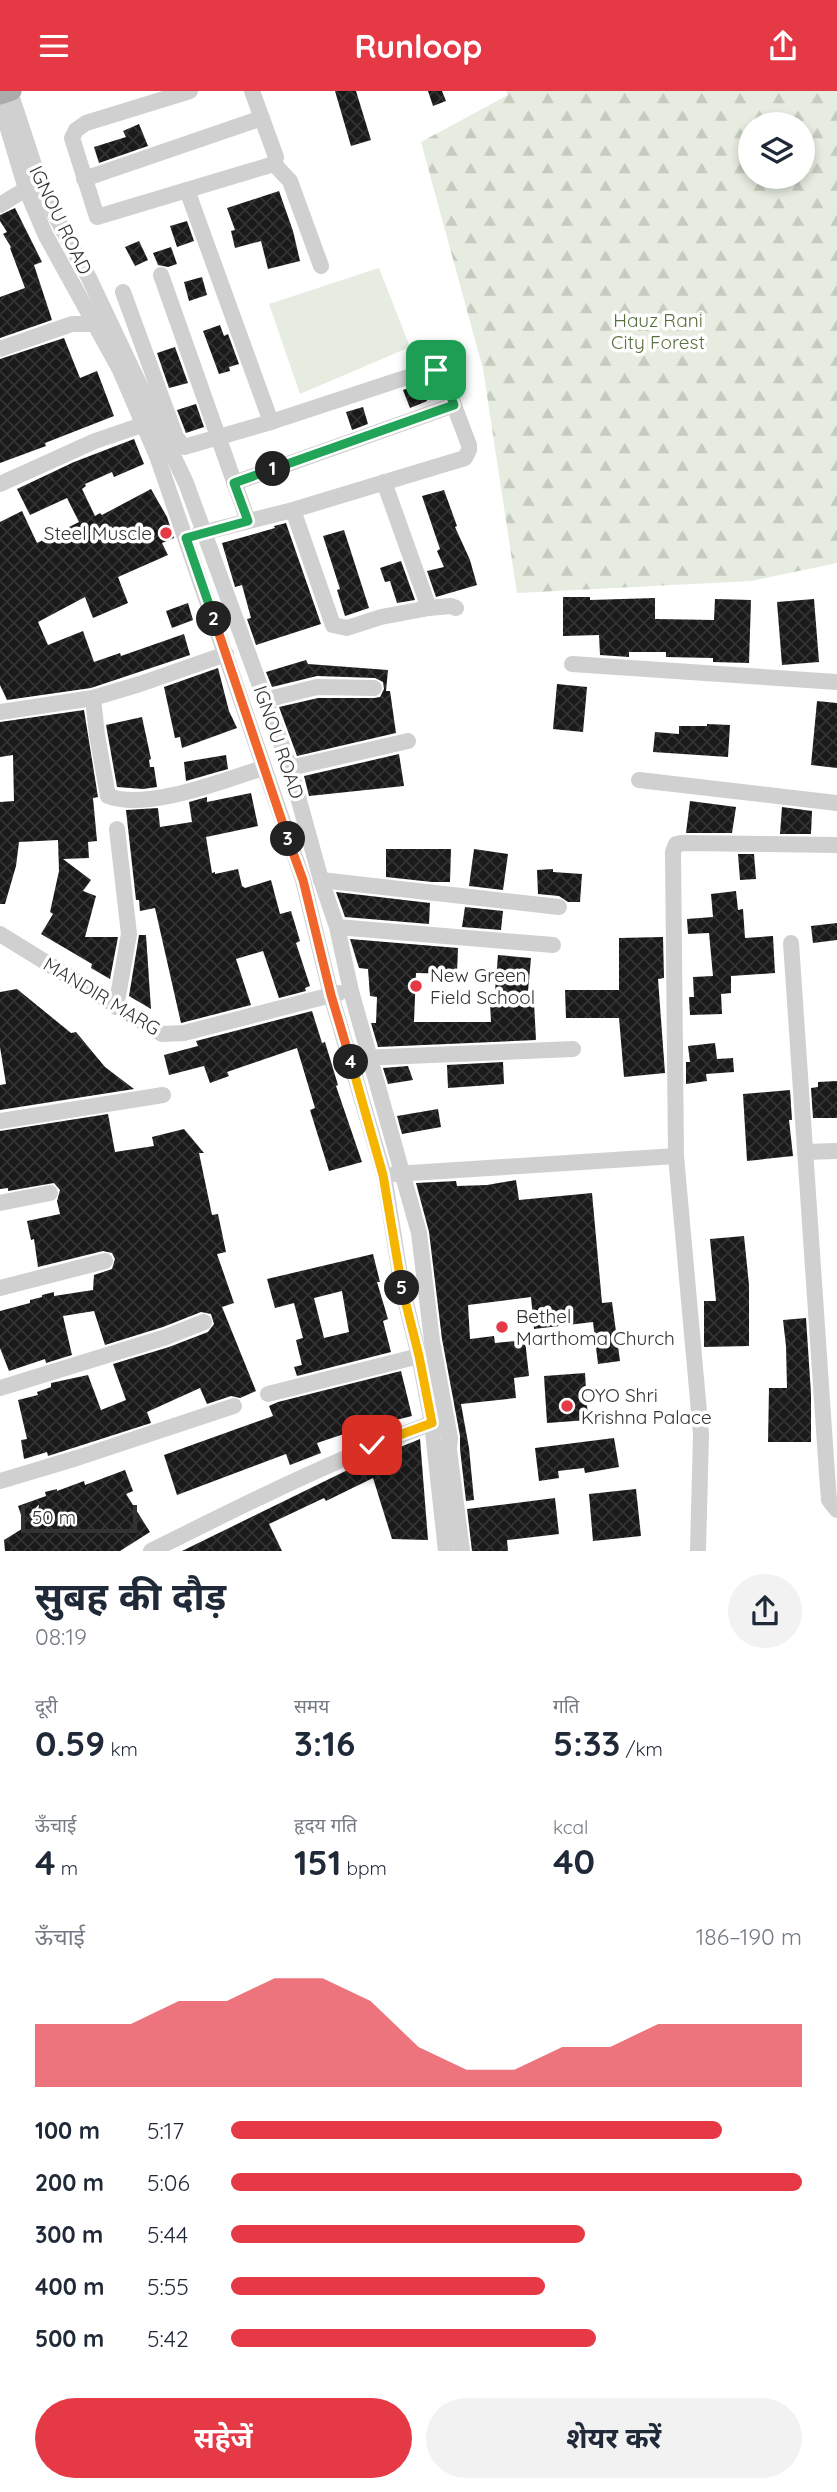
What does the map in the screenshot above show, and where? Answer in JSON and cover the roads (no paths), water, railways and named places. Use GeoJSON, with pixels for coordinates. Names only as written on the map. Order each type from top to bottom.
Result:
{"type":"FeatureCollection","features":[{"type":"Feature","properties":{"kind":"main road"},"geometry":{"type":"LineString","coordinates":[[0,95],[11,91]]}},
{"type":"Feature","properties":{"kind":"street","name":"IGNOU ROAD"},"geometry":{"type":"LineString","coordinates":[[11,91],[44,195],[89,278],[173,454],[206,532],[290,768],[337,927],[369,1056],[404,1173],[421,1243],[432,1342],[450,1438],[462,1551]]}},
{"type":"Feature","properties":{"kind":"street"},"geometry":{"type":"LineString","coordinates":[[190,91],[76,129],[72,138],[97,217],[274,164]]}},
{"type":"Feature","properties":{"kind":"street"},"geometry":{"type":"LineString","coordinates":[[251,91],[276,157],[274,164]]}},
{"type":"Feature","properties":{"kind":"street","name":"IGNOU ROAD"},"geometry":{"type":"LineString","coordinates":[[0,102],[4,134],[45,234],[120,370],[145,424],[303,880],[331,995],[383,1175],[402,1287],[432,1423],[446,1551]]}},
{"type":"Feature","properties":{"kind":"street"},"geometry":{"type":"LineString","coordinates":[[84,179],[262,118]]}},
{"type":"Feature","properties":{"kind":"street"},"geometry":{"type":"LineString","coordinates":[[274,164],[290,181],[321,266]]}},
{"type":"Feature","properties":{"kind":"street"},"geometry":{"type":"LineString","coordinates":[[0,205],[26,189]]}},
{"type":"Feature","properties":{"kind":"street"},"geometry":{"type":"LineString","coordinates":[[187,190],[271,422]]}},
{"type":"Feature","properties":{"kind":"street"},"geometry":{"type":"LineString","coordinates":[[161,275],[248,521]]}},
{"type":"Feature","properties":{"kind":"street"},"geometry":{"type":"LineString","coordinates":[[123,292],[179,443],[184,447],[271,422],[432,369],[442,374],[469,445],[465,458],[293,510],[186,538]]}},
{"type":"Feature","properties":{"kind":"street"},"geometry":{"type":"LineString","coordinates":[[0,349],[72,324],[95,324]]}},
{"type":"Feature","properties":{"kind":"street"},"geometry":{"type":"LineString","coordinates":[[234,483],[454,405]]}},
{"type":"Feature","properties":{"kind":"street"},"geometry":{"type":"LineString","coordinates":[[0,484],[96,441],[145,424]]}},
{"type":"Feature","properties":{"kind":"street"},"geometry":{"type":"LineString","coordinates":[[384,482],[429,608]]}},
{"type":"Feature","properties":{"kind":"street"},"geometry":{"type":"LineString","coordinates":[[293,510],[333,625],[348,628],[381,617],[429,608],[456,608]]}},
{"type":"Feature","properties":{"kind":"street"},"geometry":{"type":"LineString","coordinates":[[0,712],[93,698],[226,654]]}},
{"type":"Feature","properties":{"kind":"street"},"geometry":{"type":"LineString","coordinates":[[572,664],[837,682]]}},
{"type":"Feature","properties":{"kind":"street"},"geometry":{"type":"LineString","coordinates":[[265,699],[317,687],[374,688]]}},
{"type":"Feature","properties":{"kind":"street"},"geometry":{"type":"LineString","coordinates":[[93,698],[108,796],[131,800],[174,795],[263,768]]}},
{"type":"Feature","properties":{"kind":"street"},"geometry":{"type":"LineString","coordinates":[[290,768],[408,741]]}},
{"type":"Feature","properties":{"kind":"street"},"geometry":{"type":"LineString","coordinates":[[639,780],[837,803]]}},
{"type":"Feature","properties":{"kind":"street"},"geometry":{"type":"LineString","coordinates":[[116,1007],[129,934],[117,829]]}},
{"type":"Feature","properties":{"kind":"street"},"geometry":{"type":"LineString","coordinates":[[698,1551],[701,1434],[676,1156],[674,847],[681,843],[837,845]]}},
{"type":"Feature","properties":{"kind":"street"},"geometry":{"type":"LineString","coordinates":[[321,880],[559,907]]}},
{"type":"Feature","properties":{"kind":"street"},"geometry":{"type":"LineString","coordinates":[[337,927],[553,945]]}},
{"type":"Feature","properties":{"kind":"street","name":"MANDIR MARG"},"geometry":{"type":"LineString","coordinates":[[0,934],[162,1034],[173,1035],[352,991]]}},
{"type":"Feature","properties":{"kind":"street"},"geometry":{"type":"LineString","coordinates":[[791,943],[829,1500],[837,1510]]}},
{"type":"Feature","properties":{"kind":"street"},"geometry":{"type":"LineString","coordinates":[[351,1059],[369,1056],[573,1049]]}},
{"type":"Feature","properties":{"kind":"street"},"geometry":{"type":"LineString","coordinates":[[0,1121],[163,1095]]}},
{"type":"Feature","properties":{"kind":"street"},"geometry":{"type":"LineString","coordinates":[[805,1152],[837,1151]]}},
{"type":"Feature","properties":{"kind":"street"},"geometry":{"type":"LineString","coordinates":[[383,1175],[676,1156]]}},
{"type":"Feature","properties":{"kind":"street"},"geometry":{"type":"LineString","coordinates":[[0,1203],[50,1193]]}},
{"type":"Feature","properties":{"kind":"street"},"geometry":{"type":"LineString","coordinates":[[395,1243],[421,1243]]}},
{"type":"Feature","properties":{"kind":"street"},"geometry":{"type":"LineString","coordinates":[[0,1288],[105,1261]]}},
{"type":"Feature","properties":{"kind":"street"},"geometry":{"type":"LineString","coordinates":[[0,1388],[166,1337],[204,1322]]}},
{"type":"Feature","properties":{"kind":"street"},"geometry":{"type":"LineString","coordinates":[[268,1394],[419,1356]]}},
{"type":"Feature","properties":{"kind":"street"},"geometry":{"type":"LineString","coordinates":[[0,1481],[233,1406]]}},
{"type":"Feature","properties":{"kind":"street"},"geometry":{"type":"LineString","coordinates":[[151,1551],[304,1475],[372,1445],[432,1423]]}},
{"type":"Feature","properties":{"kind":"place","name":"Steel Muscle"},"geometry":{"type":"Point","coordinates":[166,533]}},
{"type":"Feature","properties":{"kind":"place","name":"New Green Field School"},"geometry":{"type":"Point","coordinates":[416,986]}},
{"type":"Feature","properties":{"kind":"place","name":"Bethel Marthoma Church"},"geometry":{"type":"Point","coordinates":[502,1327]}},
{"type":"Feature","properties":{"kind":"place","name":"OYO Shri Krishna Palace"},"geometry":{"type":"Point","coordinates":[567,1406]}},
{"type":"Feature","properties":{"kind":"park label","name":"Hauz Rani City Forest"},"geometry":{"type":"Point","coordinates":[658,331]}}]}
